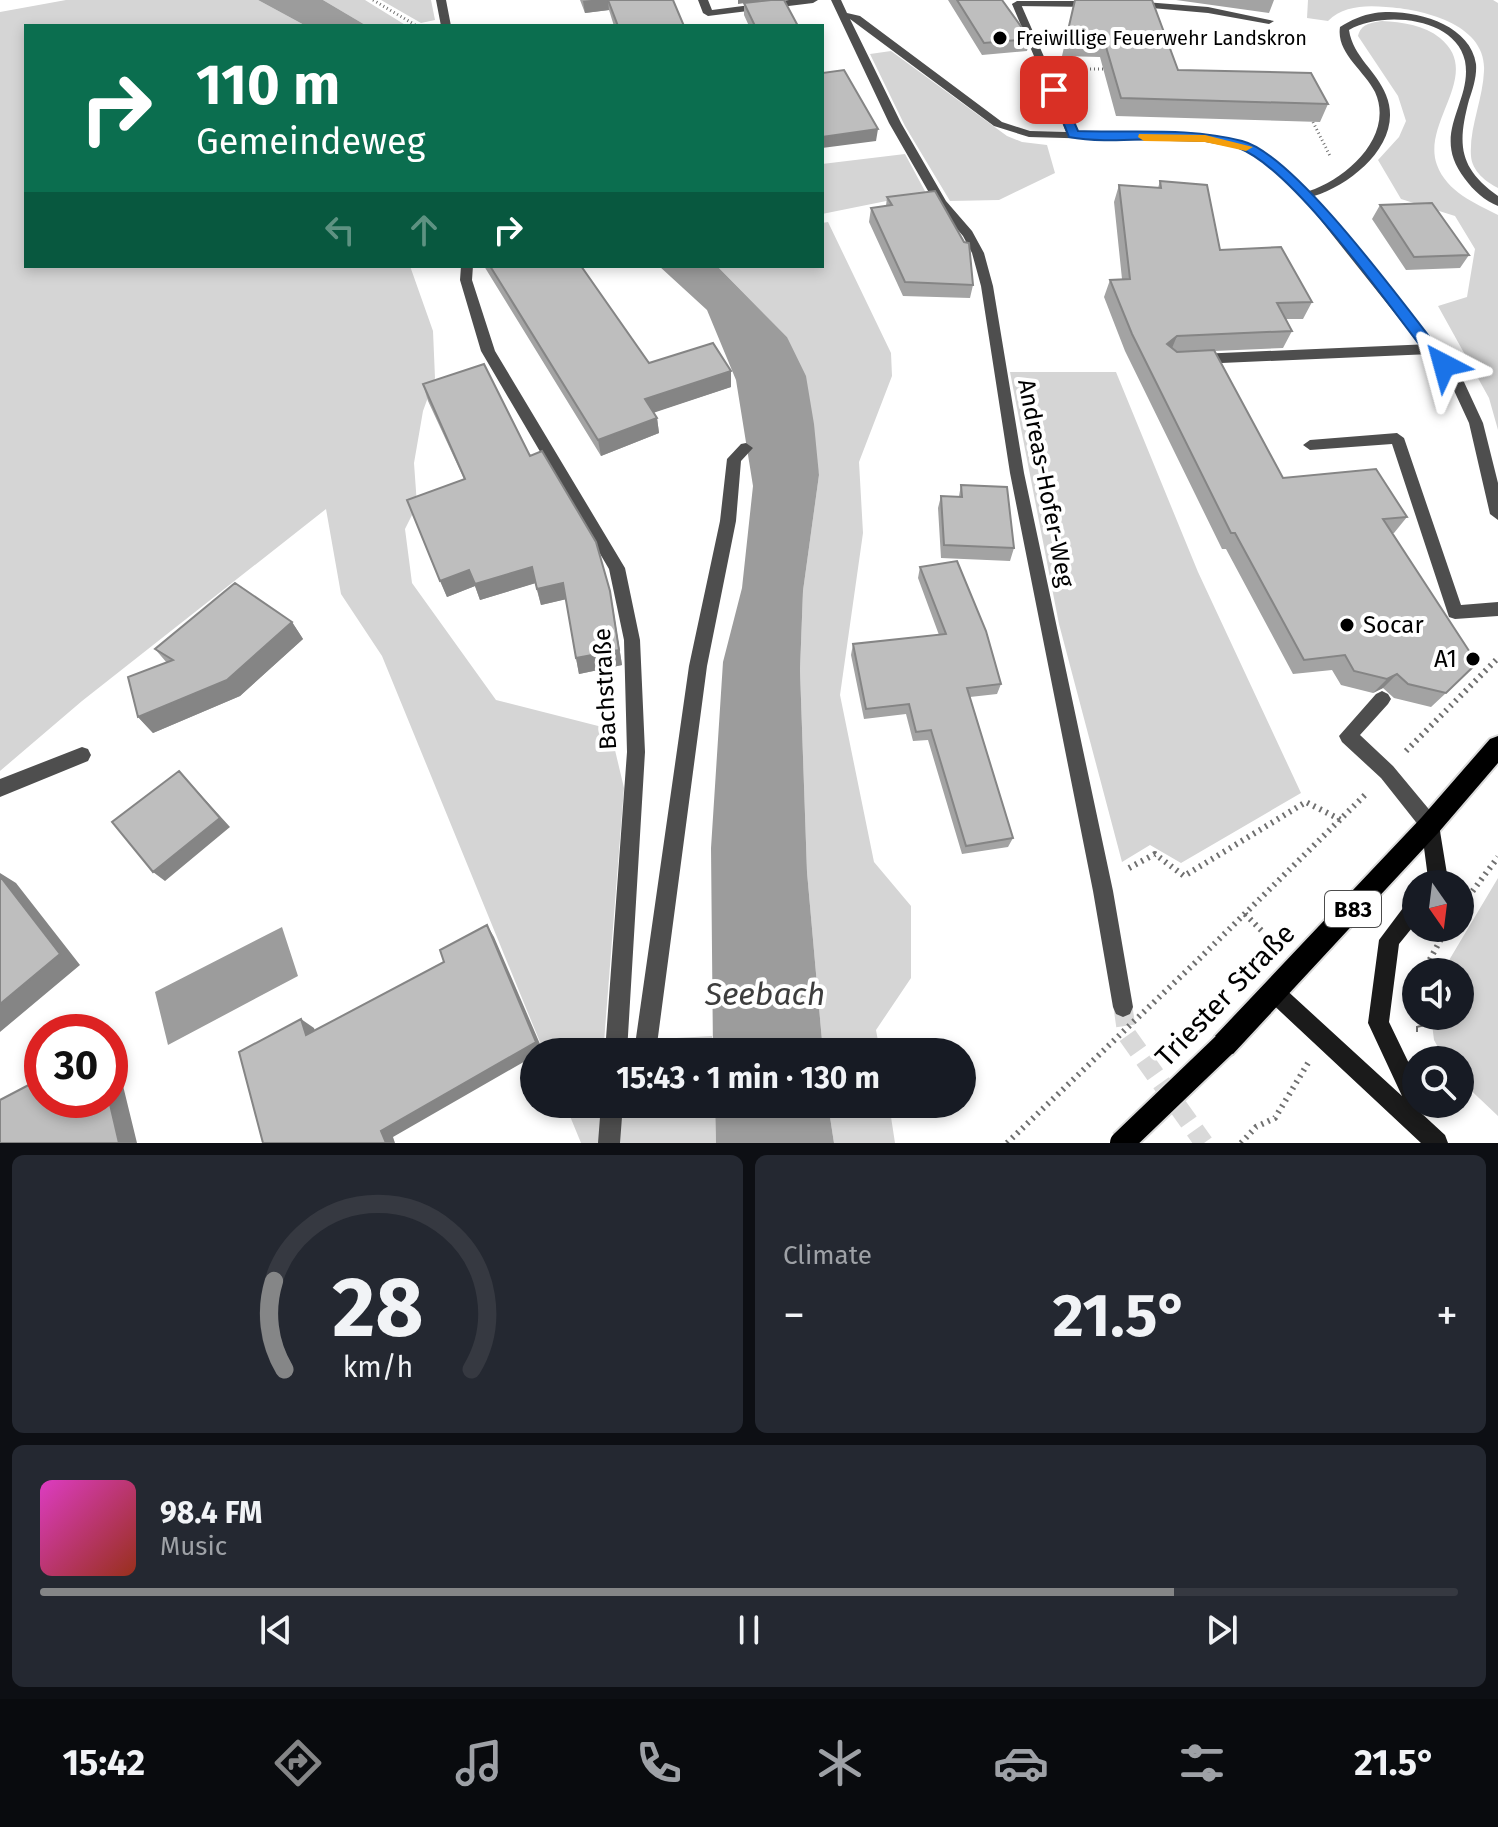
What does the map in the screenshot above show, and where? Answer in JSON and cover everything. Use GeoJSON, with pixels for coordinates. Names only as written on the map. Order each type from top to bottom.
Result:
{"type":"FeatureCollection","features":[{"type":"Feature","properties":{"kind":"main road","name":"Triester Straße"},"geometry":{"type":"LineString","coordinates":[[1122,1143],[1275,993],[1430,825],[1498,746]]}},
{"type":"Feature","properties":{"kind":"street"},"geometry":{"type":"LineString","coordinates":[[441,0],[446,24]]}},
{"type":"Feature","properties":{"kind":"street"},"geometry":{"type":"LineString","coordinates":[[703,0],[708,13],[813,0]]}},
{"type":"Feature","properties":{"kind":"street","name":"Andreas-Hofer-Weg"},"geometry":{"type":"LineString","coordinates":[[836,0],[895,123],[941,203],[968,234],[978,253],[987,286],[1017,473],[1103,891],[1123,1007]]}},
{"type":"Feature","properties":{"kind":"street"},"geometry":{"type":"LineString","coordinates":[[1127,3],[1208,10],[1269,21]]}},
{"type":"Feature","properties":{"kind":"street"},"geometry":{"type":"LineString","coordinates":[[1073,135],[1017,4],[1111,4]]}},
{"type":"Feature","properties":{"kind":"street"},"geometry":{"type":"LineString","coordinates":[[1307,195],[1337,183],[1373,148],[1385,126],[1381,94],[1344,40],[1344,29],[1355,19],[1399,14],[1444,30],[1460,42],[1469,56],[1471,76],[1461,106],[1456,141],[1460,167],[1472,184],[1498,202]]}},
{"type":"Feature","properties":{"kind":"street"},"geometry":{"type":"LineString","coordinates":[[844,15],[857,18],[998,124],[1029,134],[1205,139],[1241,145],[1265,157],[1307,195],[1457,382],[1476,423],[1498,514]]}},
{"type":"Feature","properties":{"kind":"street","name":"Bachstraße"},"geometry":{"type":"LineString","coordinates":[[467,268],[466,280],[488,351],[617,568],[632,640],[636,752],[617,1038]]}},
{"type":"Feature","properties":{"kind":"street"},"geometry":{"type":"LineString","coordinates":[[1185,360],[1431,349]]}},
{"type":"Feature","properties":{"kind":"street"},"geometry":{"type":"LineString","coordinates":[[1310,445],[1397,438],[1455,612],[1498,609]]}},
{"type":"Feature","properties":{"kind":"street"},"geometry":{"type":"LineString","coordinates":[[647,1038],[698,666],[728,521],[734,459],[746,448]]}},
{"type":"Feature","properties":{"kind":"street"},"geometry":{"type":"LineString","coordinates":[[1382,699],[1348,736],[1387,772],[1430,825],[1437,870]]}},
{"type":"Feature","properties":{"kind":"street"},"geometry":{"type":"LineString","coordinates":[[0,788],[82,755]]}},
{"type":"Feature","properties":{"kind":"street"},"geometry":{"type":"LineString","coordinates":[[1402,924],[1389,940],[1378,1023],[1402,1072]]}},
{"type":"Feature","properties":{"kind":"street"},"geometry":{"type":"LineString","coordinates":[[1275,993],[1436,1142]]}},
{"type":"Feature","properties":{"kind":"street"},"geometry":{"type":"LineString","coordinates":[[609,1143],[611,1118]]}},
{"type":"Feature","properties":{"kind":"street"},"geometry":{"type":"LineString","coordinates":[[1424,1118],[1436,1142]]}},
{"type":"Feature","properties":{"kind":"path"},"geometry":{"type":"LineString","coordinates":[[373,0],[414,24]]}},
{"type":"Feature","properties":{"kind":"path"},"geometry":{"type":"LineString","coordinates":[[1045,68],[1114,69],[1111,62]]}},
{"type":"Feature","properties":{"kind":"path"},"geometry":{"type":"LineString","coordinates":[[1313,122],[1332,160]]}},
{"type":"Feature","properties":{"kind":"path"},"geometry":{"type":"LineString","coordinates":[[1407,751],[1498,658]]}},
{"type":"Feature","properties":{"kind":"path"},"geometry":{"type":"LineString","coordinates":[[1007,1143],[1341,820],[1306,802],[1184,876],[1155,854],[1138,863]]}},
{"type":"Feature","properties":{"kind":"path"},"geometry":{"type":"LineString","coordinates":[[1474,889],[1498,857]]}},
{"type":"Feature","properties":{"kind":"path"},"geometry":{"type":"LineString","coordinates":[[1241,1143],[1256,1127],[1275,1118],[1323,1039]]}},
{"type":"Feature","properties":{"kind":"shaded area"},"geometry":{"type":"Polygon","coordinates":[[[66,0],[258,0],[302,24],[24,24],[24,268],[411,268],[433,331],[435,378],[423,411],[414,463],[417,505],[405,529],[412,583],[496,700],[610,729],[624,788],[604,1038],[538,1038],[382,656],[341,594],[326,509],[82,701],[0,771],[0,12],[66,0]]]}},
{"type":"Feature","properties":{"kind":"shaded area"},"geometry":{"type":"Polygon","coordinates":[[[323,0],[365,0],[404,24],[364,24],[323,0]]]}},
{"type":"Feature","properties":{"kind":"shaded area"},"geometry":{"type":"Polygon","coordinates":[[[381,0],[431,0],[435,20],[421,23],[381,0]]]}},
{"type":"Feature","properties":{"kind":"shaded area"},"geometry":{"type":"Polygon","coordinates":[[[1308,0],[1493,0],[1498,3],[1498,188],[1480,175],[1471,156],[1484,71],[1482,55],[1475,41],[1450,22],[1401,8],[1378,6],[1347,9],[1328,21],[1307,18],[1308,0]]]}},
{"type":"Feature","properties":{"kind":"shaded area"},"geometry":{"type":"Polygon","coordinates":[[[1370,23],[1405,23],[1427,30],[1440,38],[1452,52],[1456,67],[1454,83],[1434,149],[1437,165],[1448,183],[1463,196],[1498,215],[1498,430],[1489,398],[1438,306],[1467,297],[1475,249],[1455,216],[1401,199],[1378,160],[1399,137],[1406,121],[1398,96],[1358,36],[1370,23]]]}},
{"type":"Feature","properties":{"kind":"shaded area"},"geometry":{"type":"Polygon","coordinates":[[[891,51],[1007,136],[1022,142],[1047,145],[1055,173],[999,200],[950,201],[905,126],[870,54],[891,51]]]}},
{"type":"Feature","properties":{"kind":"shaded area"},"geometry":{"type":"Polygon","coordinates":[[[905,154],[926,193],[824,214],[824,164],[905,154]]]}},
{"type":"Feature","properties":{"kind":"shaded area"},"geometry":{"type":"Polygon","coordinates":[[[828,222],[891,353],[892,376],[859,462],[863,533],[840,695],[874,862],[911,906],[911,978],[876,1030],[877,1038],[822,1038],[807,872],[800,670],[803,591],[819,475],[787,337],[719,268],[824,268],[824,223],[828,222]]]}},
{"type":"Feature","properties":{"kind":"shaded area"},"geometry":{"type":"Polygon","coordinates":[[[1010,372],[1116,372],[1198,572],[1301,793],[1181,863],[1150,845],[1122,862],[1059,624],[1010,372]]]}},
{"type":"Feature","properties":{"kind":"shaded area"},"geometry":{"type":"Polygon","coordinates":[[[1498,878],[1498,1116],[1474,1093],[1474,1046],[1437,1046],[1433,1030],[1474,1030],[1474,958],[1450,958],[1460,942],[1474,942],[1474,918],[1498,878]]]}},
{"type":"Feature","properties":{"kind":"shaded area"},"geometry":{"type":"Polygon","coordinates":[[[571,1118],[715,1118],[716,1143],[581,1143],[571,1118]]]}},
{"type":"Feature","properties":{"kind":"shaded area"},"geometry":{"type":"Polygon","coordinates":[[[830,1118],[891,1118],[895,1143],[834,1143],[830,1118]]]}},
{"type":"Feature","properties":{"kind":"water"},"geometry":{"type":"Polygon","coordinates":[[[258,0],[323,0],[364,24],[302,24],[258,0]]]}},
{"type":"Feature","properties":{"kind":"water","name":"Seebach"},"geometry":{"type":"Polygon","coordinates":[[[661,268],[719,268],[787,337],[806,376],[819,475],[803,591],[800,670],[807,872],[822,1038],[713,1038],[711,848],[723,662],[742,588],[753,486],[736,380],[707,310],[661,268]]]}},
{"type":"Feature","properties":{"kind":"water"},"geometry":{"type":"Polygon","coordinates":[[[282,927],[298,976],[168,1045],[155,992],[282,927]]]}},
{"type":"Feature","properties":{"kind":"water"},"geometry":{"type":"Polygon","coordinates":[[[715,1118],[830,1118],[834,1143],[716,1143],[715,1118]]]}},
{"type":"Feature","properties":{"kind":"building"},"geometry":{"type":"Polygon","coordinates":[[[608,0],[673,0],[683,24],[617,24],[608,0]]]}},
{"type":"Feature","properties":{"kind":"building"},"geometry":{"type":"Polygon","coordinates":[[[784,0],[797,24],[754,24],[744,3],[784,0]]]}},
{"type":"Feature","properties":{"kind":"building"},"geometry":{"type":"Polygon","coordinates":[[[957,0],[1002,0],[1030,39],[984,43],[957,0]]]}},
{"type":"Feature","properties":{"kind":"building"},"geometry":{"type":"Polygon","coordinates":[[[1075,0],[1152,0],[1178,70],[1311,73],[1328,104],[1121,98],[1104,40],[1066,39],[1075,0]]]}},
{"type":"Feature","properties":{"kind":"building"},"geometry":{"type":"Polygon","coordinates":[[[844,70],[878,129],[824,137],[824,73],[844,70]]]}},
{"type":"Feature","properties":{"kind":"building"},"geometry":{"type":"Polygon","coordinates":[[[1160,181],[1207,185],[1220,250],[1281,247],[1312,302],[1277,303],[1292,331],[1177,336],[1167,344],[1177,352],[1214,350],[1283,478],[1376,469],[1407,517],[1383,519],[1477,663],[1446,693],[1408,684],[1397,674],[1387,679],[1354,671],[1345,655],[1304,660],[1235,533],[1231,533],[1132,334],[1110,280],[1130,279],[1119,185],[1161,188],[1160,181]]]}},
{"type":"Feature","properties":{"kind":"building"},"geometry":{"type":"Polygon","coordinates":[[[935,191],[964,242],[969,243],[973,285],[905,282],[871,208],[892,205],[887,197],[935,191]]]}},
{"type":"Feature","properties":{"kind":"building"},"geometry":{"type":"Polygon","coordinates":[[[1432,203],[1469,255],[1414,257],[1380,205],[1432,203]]]}},
{"type":"Feature","properties":{"kind":"building"},"geometry":{"type":"Polygon","coordinates":[[[491,268],[582,268],[649,363],[713,343],[731,371],[645,399],[657,418],[598,440],[491,268]]]}},
{"type":"Feature","properties":{"kind":"building"},"geometry":{"type":"Polygon","coordinates":[[[484,364],[530,456],[542,451],[596,542],[610,591],[619,650],[576,658],[563,583],[537,589],[532,567],[475,584],[469,570],[440,581],[407,500],[465,479],[423,384],[484,364]]]}},
{"type":"Feature","properties":{"kind":"building"},"geometry":{"type":"Polygon","coordinates":[[[961,485],[1007,487],[1014,548],[944,545],[941,496],[962,497],[961,485]]]}},
{"type":"Feature","properties":{"kind":"building"},"geometry":{"type":"Polygon","coordinates":[[[957,561],[986,631],[1001,684],[967,688],[1013,838],[966,846],[931,730],[916,732],[909,704],[866,709],[853,644],[946,634],[920,567],[957,561]]]}},
{"type":"Feature","properties":{"kind":"building"},"geometry":{"type":"Polygon","coordinates":[[[235,583],[292,622],[227,680],[138,717],[128,677],[173,660],[155,649],[235,583]]]}},
{"type":"Feature","properties":{"kind":"building"},"geometry":{"type":"Polygon","coordinates":[[[179,771],[220,818],[153,872],[112,822],[179,771]]]}},
{"type":"Feature","properties":{"kind":"building"},"geometry":{"type":"Polygon","coordinates":[[[0,876],[60,954],[0,1004],[0,876]]]}},
{"type":"Feature","properties":{"kind":"building"},"geometry":{"type":"Polygon","coordinates":[[[487,925],[534,1038],[520,1038],[520,1051],[381,1131],[386,1143],[263,1143],[239,1052],[301,1019],[306,1035],[444,962],[440,950],[487,925]]]}},
{"type":"Feature","properties":{"kind":"building"},"geometry":{"type":"Polygon","coordinates":[[[24,1087],[24,1118],[113,1118],[119,1143],[0,1143],[0,1100],[24,1087]]]}},
{"type":"Feature","properties":{"kind":"tunnel"},"geometry":{"type":"LineString","coordinates":[[1123,1007],[1127,1035],[1204,1143]]}},
{"type":"Feature","properties":{"kind":"slow traffic"},"geometry":{"type":"LineString","coordinates":[[1144,137],[1205,139],[1246,147]]}},
{"type":"Feature","properties":{"kind":"place","name":"Freiwillige Feuerwehr Landskron"},"geometry":{"type":"Point","coordinates":[1000,38]}},
{"type":"Feature","properties":{"kind":"place","name":"Socar"},"geometry":{"type":"Point","coordinates":[1347,625]}},
{"type":"Feature","properties":{"kind":"place","name":"A1"},"geometry":{"type":"Point","coordinates":[1473,659]}},
{"type":"Feature","properties":{"kind":"route"},"geometry":{"type":"LineString","coordinates":[[1054,90],[1073,135],[1205,139],[1241,145],[1265,157],[1307,195],[1444,365]]}}]}
